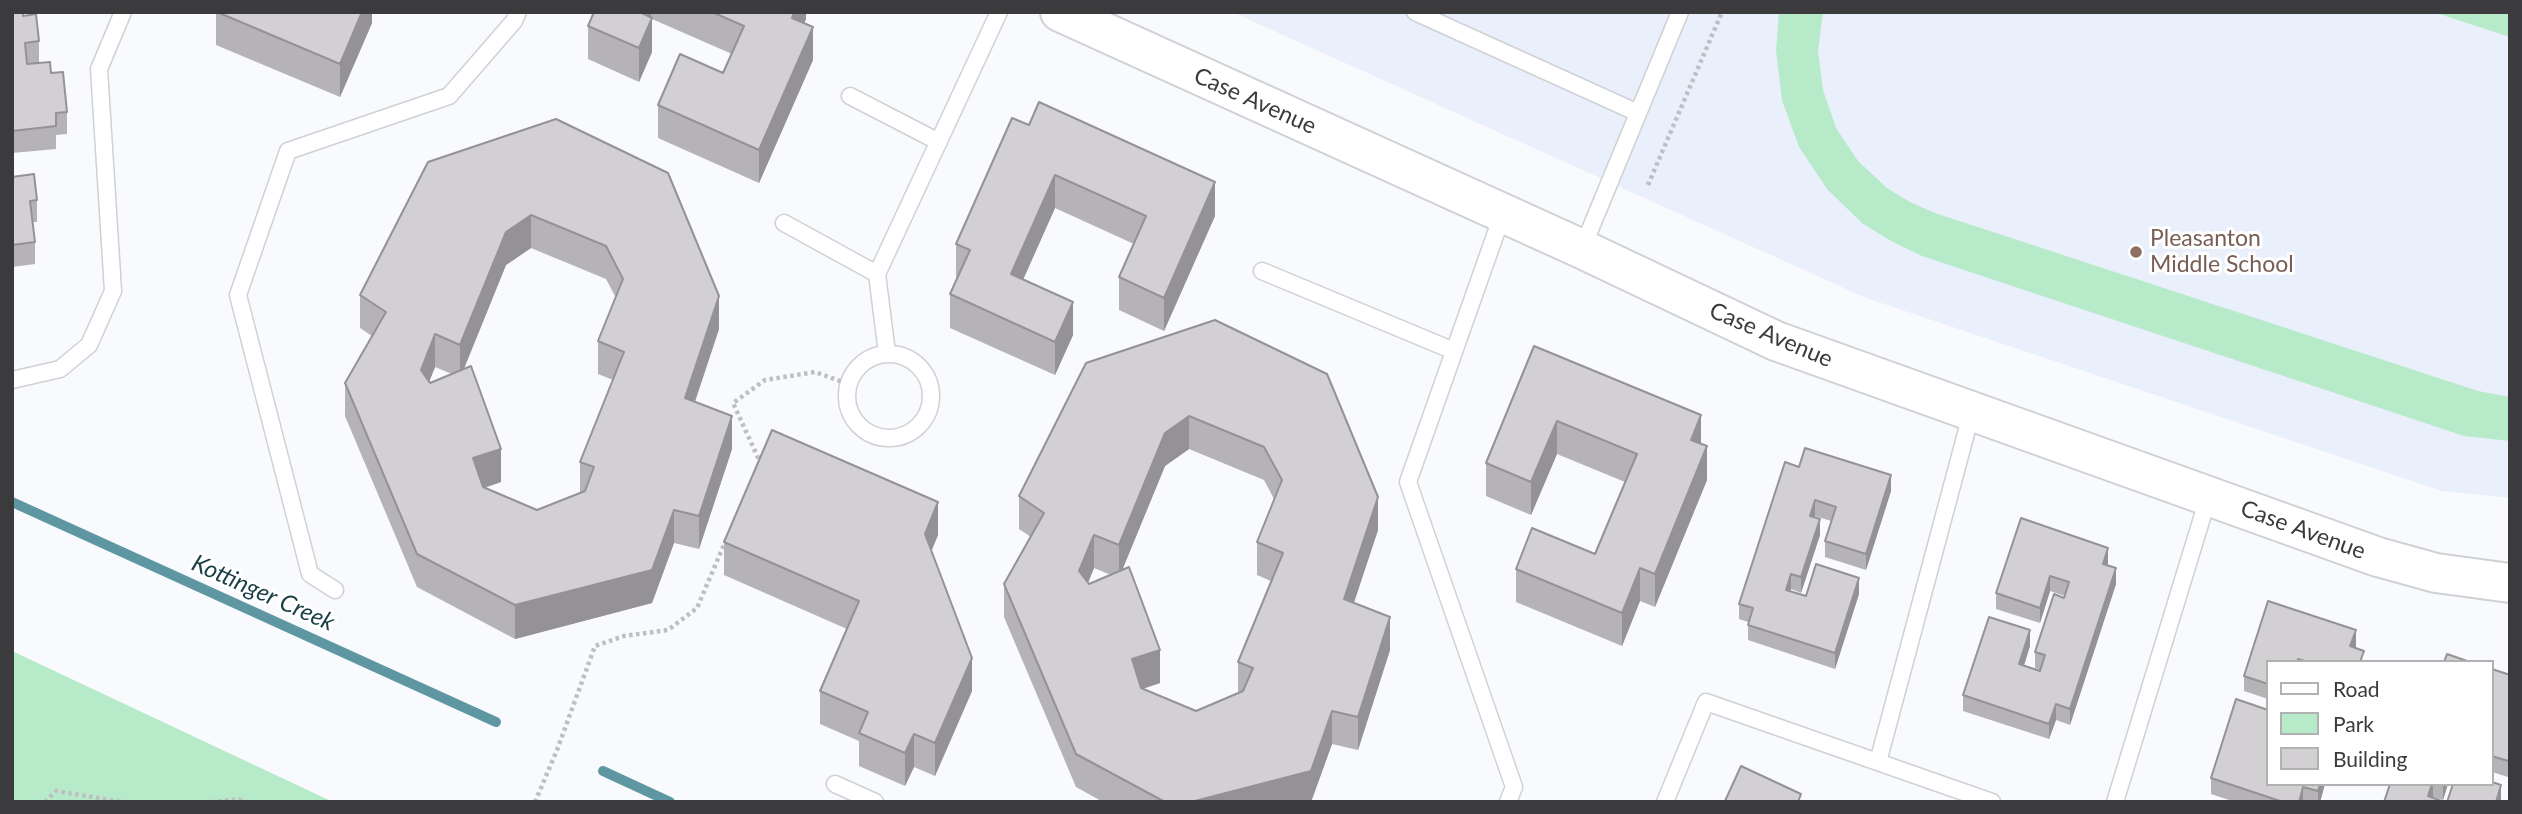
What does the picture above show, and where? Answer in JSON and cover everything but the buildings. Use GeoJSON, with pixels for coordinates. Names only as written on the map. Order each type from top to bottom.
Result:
{"type":"FeatureCollection","features":[{"type":"Feature","properties":{"kind":"street","name":"Case Avenue"},"geometry":{"type":"LineString","coordinates":[[1060,12],[1582,249],[1776,341],[2378,558],[2435,573],[2510,583]]}},
{"type":"Feature","properties":{"kind":"lane"},"geometry":{"type":"LineString","coordinates":[[12,380],[60,369],[89,345],[113,291],[99,69],[123,12]]}},
{"type":"Feature","properties":{"kind":"lane"},"geometry":{"type":"LineString","coordinates":[[335,590],[310,574],[237,295],[288,151],[449,96],[514,22],[518,12]]}},
{"type":"Feature","properties":{"kind":"lane"},"geometry":{"type":"LineString","coordinates":[[887,354],[877,274],[999,12]]}},
{"type":"Feature","properties":{"kind":"lane"},"geometry":{"type":"LineString","coordinates":[[1415,12],[1638,113]]}},
{"type":"Feature","properties":{"kind":"lane"},"geometry":{"type":"LineString","coordinates":[[1582,249],[1680,12]]}},
{"type":"Feature","properties":{"kind":"lane"},"geometry":{"type":"LineString","coordinates":[[850,96],[939,142]]}},
{"type":"Feature","properties":{"kind":"lane"},"geometry":{"type":"LineString","coordinates":[[1503,213],[1408,482],[1514,787],[1508,802]]}},
{"type":"Feature","properties":{"kind":"lane"},"geometry":{"type":"LineString","coordinates":[[784,223],[877,274]]}},
{"type":"Feature","properties":{"kind":"lane"},"geometry":{"type":"LineString","coordinates":[[1262,271],[1454,351]]}},
{"type":"Feature","properties":{"kind":"lane"},"geometry":{"type":"LineString","coordinates":[[887,354],[904,356],[918,365],[929,380],[932,394],[930,410],[923,423],[911,433],[896,439],[881,439],[865,432],[853,419],[847,402],[848,384],[856,369],[870,358],[887,354]]}},
{"type":"Feature","properties":{"kind":"lane"},"geometry":{"type":"LineString","coordinates":[[1878,762],[1972,411]]}},
{"type":"Feature","properties":{"kind":"lane"},"geometry":{"type":"LineString","coordinates":[[2115,802],[2209,495]]}},
{"type":"Feature","properties":{"kind":"lane"},"geometry":{"type":"LineString","coordinates":[[1665,802],[1706,702],[1992,802]]}},
{"type":"Feature","properties":{"kind":"lane"},"geometry":{"type":"LineString","coordinates":[[835,785],[875,802]]}},
{"type":"Feature","properties":{"kind":"path"},"geometry":{"type":"LineString","coordinates":[[1648,185],[1722,12]]}},
{"type":"Feature","properties":{"kind":"path"},"geometry":{"type":"LineString","coordinates":[[755,474],[760,462],[733,402],[765,380],[815,372],[848,384]]}},
{"type":"Feature","properties":{"kind":"path"},"geometry":{"type":"LineString","coordinates":[[535,802],[558,751],[580,682],[595,646],[624,636],[668,630],[697,608],[729,535]]}},
{"type":"Feature","properties":{"kind":"path"},"geometry":{"type":"LineString","coordinates":[[45,802],[56,791],[122,802]]}},
{"type":"Feature","properties":{"kind":"path"},"geometry":{"type":"LineString","coordinates":[[211,802],[239,799],[242,802]]}},
{"type":"Feature","properties":{"kind":"shaded area","name":"Pleasanton Middle School"},"geometry":{"type":"Polygon","coordinates":[[[1232,12],[2510,12],[2510,498],[2442,491],[1866,298],[1232,12]]]}},
{"type":"Feature","properties":{"kind":"green space"},"geometry":{"type":"Polygon","coordinates":[[[1779,12],[1823,12],[1818,51],[1823,90],[1836,128],[1858,161],[1887,188],[1910,202],[1935,213],[2478,391],[2510,397],[2510,441],[2464,436],[1922,256],[1891,241],[1862,223],[1827,189],[1799,147],[1782,100],[1776,51],[1779,12]]]}},
{"type":"Feature","properties":{"kind":"green space"},"geometry":{"type":"Polygon","coordinates":[[[2433,12],[2510,12],[2510,37],[2433,12]]]}},
{"type":"Feature","properties":{"kind":"green space"},"geometry":{"type":"Polygon","coordinates":[[[12,651],[333,802],[12,802],[12,651]]]}},
{"type":"Feature","properties":{"kind":"waterway","name":"Kottinger Creek"},"geometry":{"type":"LineString","coordinates":[[12,502],[496,722]]}},
{"type":"Feature","properties":{"kind":"waterway","name":"Kottinger Creek"},"geometry":{"type":"LineString","coordinates":[[603,771],[670,802]]}},
{"type":"Feature","properties":{"kind":"place","name":"Pleasanton Middle School"},"geometry":{"type":"Point","coordinates":[2136,252]}}]}
